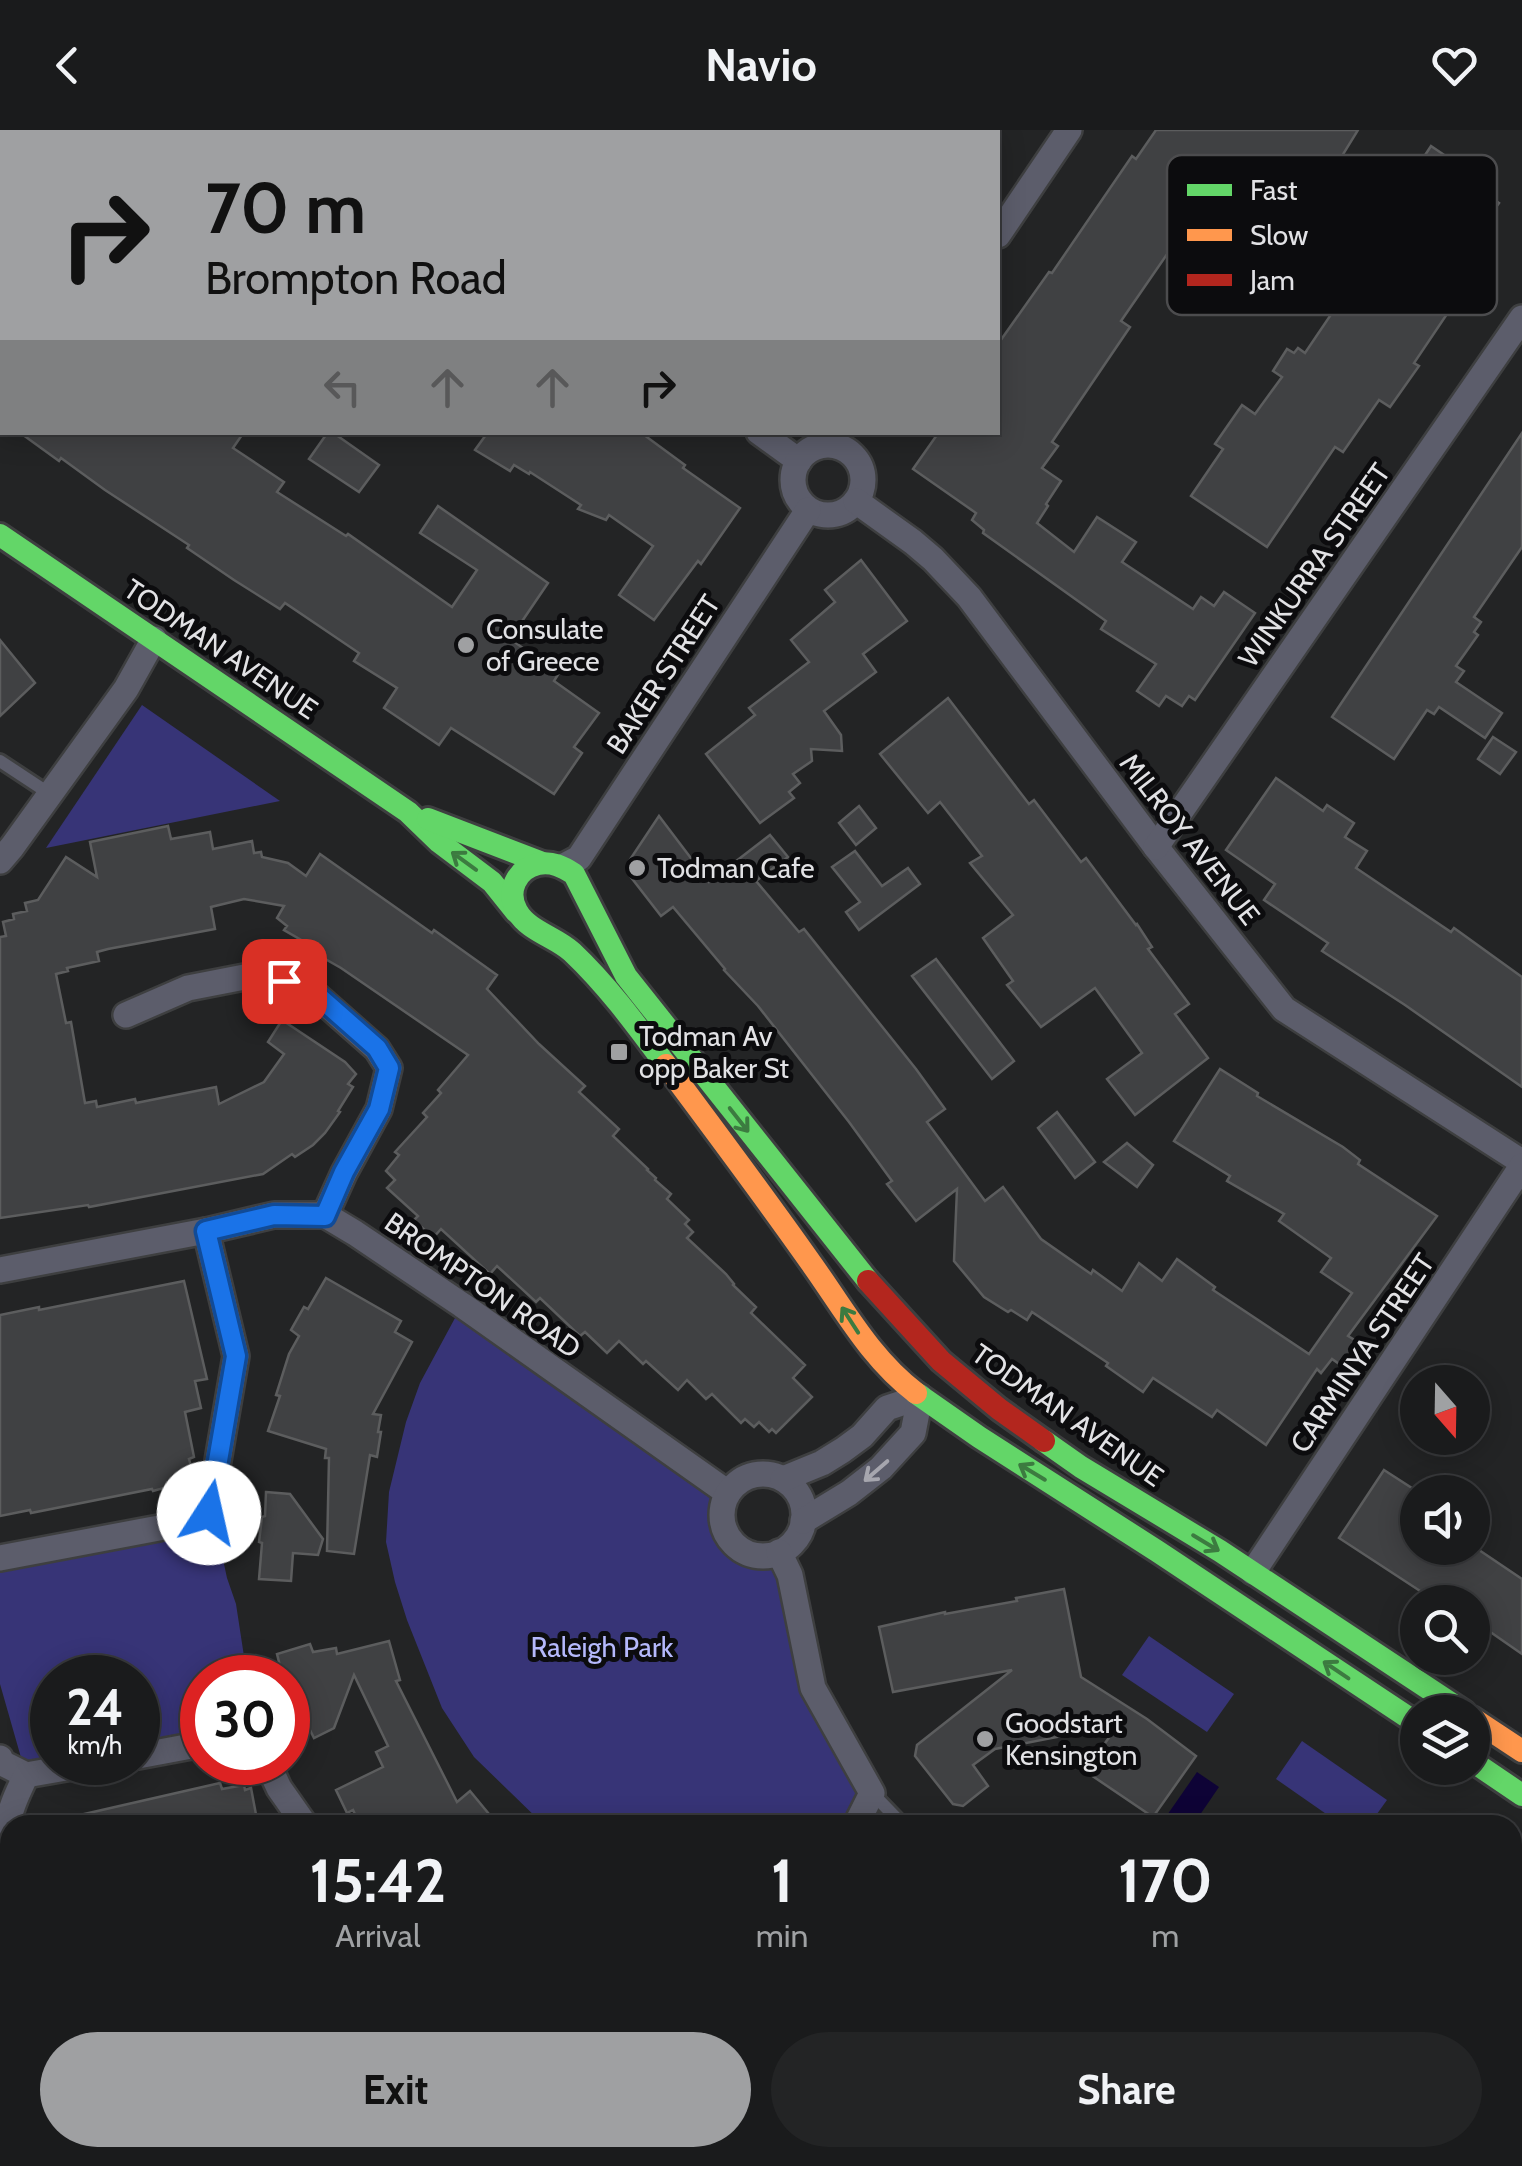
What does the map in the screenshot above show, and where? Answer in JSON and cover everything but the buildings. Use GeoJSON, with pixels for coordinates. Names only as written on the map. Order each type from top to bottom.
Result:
{"type":"FeatureCollection","features":[{"type":"Feature","properties":{"kind":"main road","name":"TODMAN AVENUE"},"geometry":{"type":"LineString","coordinates":[[0,535],[408,812],[440,843],[495,882],[524,922],[536,928]]}},
{"type":"Feature","properties":{"kind":"main road","name":"TODMAN AVENUE"},"geometry":{"type":"LineString","coordinates":[[408,812],[561,871],[626,976],[867,1280],[942,1362],[999,1409],[1095,1476],[1252,1572],[1438,1695]]}},
{"type":"Feature","properties":{"kind":"main road"},"geometry":{"type":"LineString","coordinates":[[516,912],[512,900],[518,875],[528,867],[561,871],[581,897],[578,909],[561,927],[536,928]]}},
{"type":"Feature","properties":{"kind":"main road"},"geometry":{"type":"LineString","coordinates":[[536,928],[580,959],[624,1009],[891,1372],[996,1450],[1400,1712]]}},
{"type":"Feature","properties":{"kind":"main road"},"geometry":{"type":"LineString","coordinates":[[867,1280],[882,1320],[919,1366],[924,1383],[920,1397]]}},
{"type":"Feature","properties":{"kind":"main road"},"geometry":{"type":"LineString","coordinates":[[920,1397],[959,1398],[1007,1429],[1039,1436]]}},
{"type":"Feature","properties":{"kind":"main road"},"geometry":{"type":"LineString","coordinates":[[1490,1730],[1522,1750]]}},
{"type":"Feature","properties":{"kind":"main road"},"geometry":{"type":"LineString","coordinates":[[1490,1773],[1522,1795]]}},
{"type":"Feature","properties":{"kind":"street"},"geometry":{"type":"LineString","coordinates":[[1000,232],[1069,130]]}},
{"type":"Feature","properties":{"kind":"street","name":"WINKURRA STREET"},"geometry":{"type":"LineString","coordinates":[[1156,847],[1522,318]]}},
{"type":"Feature","properties":{"kind":"street"},"geometry":{"type":"LineString","coordinates":[[763,435],[799,461]]}},
{"type":"Feature","properties":{"kind":"street"},"geometry":{"type":"LineString","coordinates":[[856,443],[861,470],[861,491],[856,500],[839,513],[808,510],[792,482],[799,461],[817,447],[839,448],[856,443]]}},
{"type":"Feature","properties":{"kind":"street","name":"MILROY AVENUE"},"geometry":{"type":"LineString","coordinates":[[856,500],[923,551],[969,597],[1156,847],[1284,1008],[1522,1164]]}},
{"type":"Feature","properties":{"kind":"street","name":"BAKER STREET"},"geometry":{"type":"LineString","coordinates":[[561,871],[579,858],[808,510]]}},
{"type":"Feature","properties":{"kind":"street"},"geometry":{"type":"LineString","coordinates":[[0,861],[126,689],[154,639]]}},
{"type":"Feature","properties":{"kind":"street"},"geometry":{"type":"LineString","coordinates":[[126,1015],[188,988],[260,974],[309,988],[377,1048],[389,1068],[379,1109],[325,1216]]}},
{"type":"Feature","properties":{"kind":"street","name":"CARMINYA STREET"},"geometry":{"type":"LineString","coordinates":[[1252,1572],[1522,1164]]}},
{"type":"Feature","properties":{"kind":"street","name":"BROMPTON ROAD"},"geometry":{"type":"LineString","coordinates":[[0,1270],[274,1215],[325,1216],[446,1295],[728,1492]]}},
{"type":"Feature","properties":{"kind":"street"},"geometry":{"type":"LineString","coordinates":[[0,1558],[159,1528],[209,1513],[236,1356],[206,1231]]}},
{"type":"Feature","properties":{"kind":"street"},"geometry":{"type":"LineString","coordinates":[[783,1479],[843,1450],[887,1408],[920,1397]]}},
{"type":"Feature","properties":{"kind":"street"},"geometry":{"type":"LineString","coordinates":[[802,1522],[881,1468],[912,1433],[920,1397]]}},
{"type":"Feature","properties":{"kind":"street"},"geometry":{"type":"LineString","coordinates":[[753,1475],[783,1479],[797,1492],[802,1505],[797,1538],[779,1552],[764,1556],[734,1544],[722,1522],[728,1492],[753,1475]]}},
{"type":"Feature","properties":{"kind":"street"},"geometry":{"type":"LineString","coordinates":[[779,1552],[790,1575],[813,1688],[872,1793],[861,1815]]}},
{"type":"Feature","properties":{"kind":"street"},"geometry":{"type":"LineString","coordinates":[[0,1758],[2,1763],[30,1774]]}},
{"type":"Feature","properties":{"kind":"street"},"geometry":{"type":"LineString","coordinates":[[11,1815],[26,1775]]}},
{"type":"Feature","properties":{"kind":"street"},"geometry":{"type":"LineString","coordinates":[[278,1785],[298,1815]]}},
{"type":"Feature","properties":{"kind":"lane"},"geometry":{"type":"LineString","coordinates":[[0,761],[50,794]]}},
{"type":"Feature","properties":{"kind":"lane"},"geometry":{"type":"LineString","coordinates":[[872,1793],[893,1815]]}},
{"type":"Feature","properties":{"kind":"green space"},"geometry":{"type":"Polygon","coordinates":[[[142,705],[280,801],[46,848],[142,705]]]}},
{"type":"Feature","properties":{"kind":"green space","name":"Raleigh Park"},"geometry":{"type":"Polygon","coordinates":[[[462,1305],[728,1493],[723,1520],[731,1541],[751,1553],[779,1552],[813,1688],[872,1793],[861,1815],[534,1815],[474,1757],[442,1708],[407,1620],[386,1542],[389,1492],[420,1383],[462,1305]]]}},
{"type":"Feature","properties":{"kind":"green space"},"geometry":{"type":"Polygon","coordinates":[[[209,1513],[236,1604],[244,1655],[180,1655],[180,1748],[160,1752],[160,1655],[30,1655],[30,1773],[26,1775],[0,1684],[0,1558],[209,1513]]]}},
{"type":"Feature","properties":{"kind":"green space"},"geometry":{"type":"Polygon","coordinates":[[[1149,1636],[1234,1694],[1207,1732],[1122,1675],[1149,1636]]]}},
{"type":"Feature","properties":{"kind":"green space"},"geometry":{"type":"Polygon","coordinates":[[[1302,1741],[1387,1800],[1376,1815],[1328,1815],[1276,1779],[1302,1741]]]}},
{"type":"Feature","properties":{"kind":"shaded area"},"geometry":{"type":"Polygon","coordinates":[[[1197,1772],[1219,1787],[1200,1815],[1167,1815],[1197,1772]]]}},
{"type":"Feature","properties":{"kind":"traffic: fast"},"geometry":{"type":"LineString","coordinates":[[0,535],[408,812],[439,842],[492,882],[516,912]]}},
{"type":"Feature","properties":{"kind":"traffic: fast"},"geometry":{"type":"LineString","coordinates":[[428,819],[540,862]]}},
{"type":"Feature","properties":{"kind":"traffic: fast"},"geometry":{"type":"LineString","coordinates":[[666,1065],[585,965],[522,918],[514,904],[513,889],[524,871],[548,863],[574,874],[626,976],[868,1281]]}},
{"type":"Feature","properties":{"kind":"traffic: fast"},"geometry":{"type":"LineString","coordinates":[[916,1393],[1400,1712]]}},
{"type":"Feature","properties":{"kind":"traffic: fast"},"geometry":{"type":"LineString","coordinates":[[1044,1441],[1438,1695]]}},
{"type":"Feature","properties":{"kind":"traffic: fast"},"geometry":{"type":"LineString","coordinates":[[1490,1773],[1522,1795]]}},
{"type":"Feature","properties":{"kind":"traffic: slow"},"geometry":{"type":"LineString","coordinates":[[666,1065],[859,1332],[916,1393]]}},
{"type":"Feature","properties":{"kind":"traffic: slow"},"geometry":{"type":"LineString","coordinates":[[1490,1730],[1522,1751]]}},
{"type":"Feature","properties":{"kind":"traffic: jam"},"geometry":{"type":"LineString","coordinates":[[868,1281],[941,1361],[1044,1441]]}},
{"type":"Feature","properties":{"kind":"place","name":"Consulate of Greece"},"geometry":{"type":"Point","coordinates":[466,645]}},
{"type":"Feature","properties":{"kind":"place","name":"Todman Cafe"},"geometry":{"type":"Point","coordinates":[637,868]}},
{"type":"Feature","properties":{"kind":"place","name":"Todman Av opp Baker St"},"geometry":{"type":"Point","coordinates":[619,1052]}},
{"type":"Feature","properties":{"kind":"place","name":"Goodstart Kensington"},"geometry":{"type":"Point","coordinates":[985,1739]}},
{"type":"Feature","properties":{"kind":"route"},"geometry":{"type":"LineString","coordinates":[[209,1513],[236,1356],[206,1231],[274,1215],[325,1216],[379,1109],[389,1068],[377,1048],[309,988],[284,981]]}}]}
